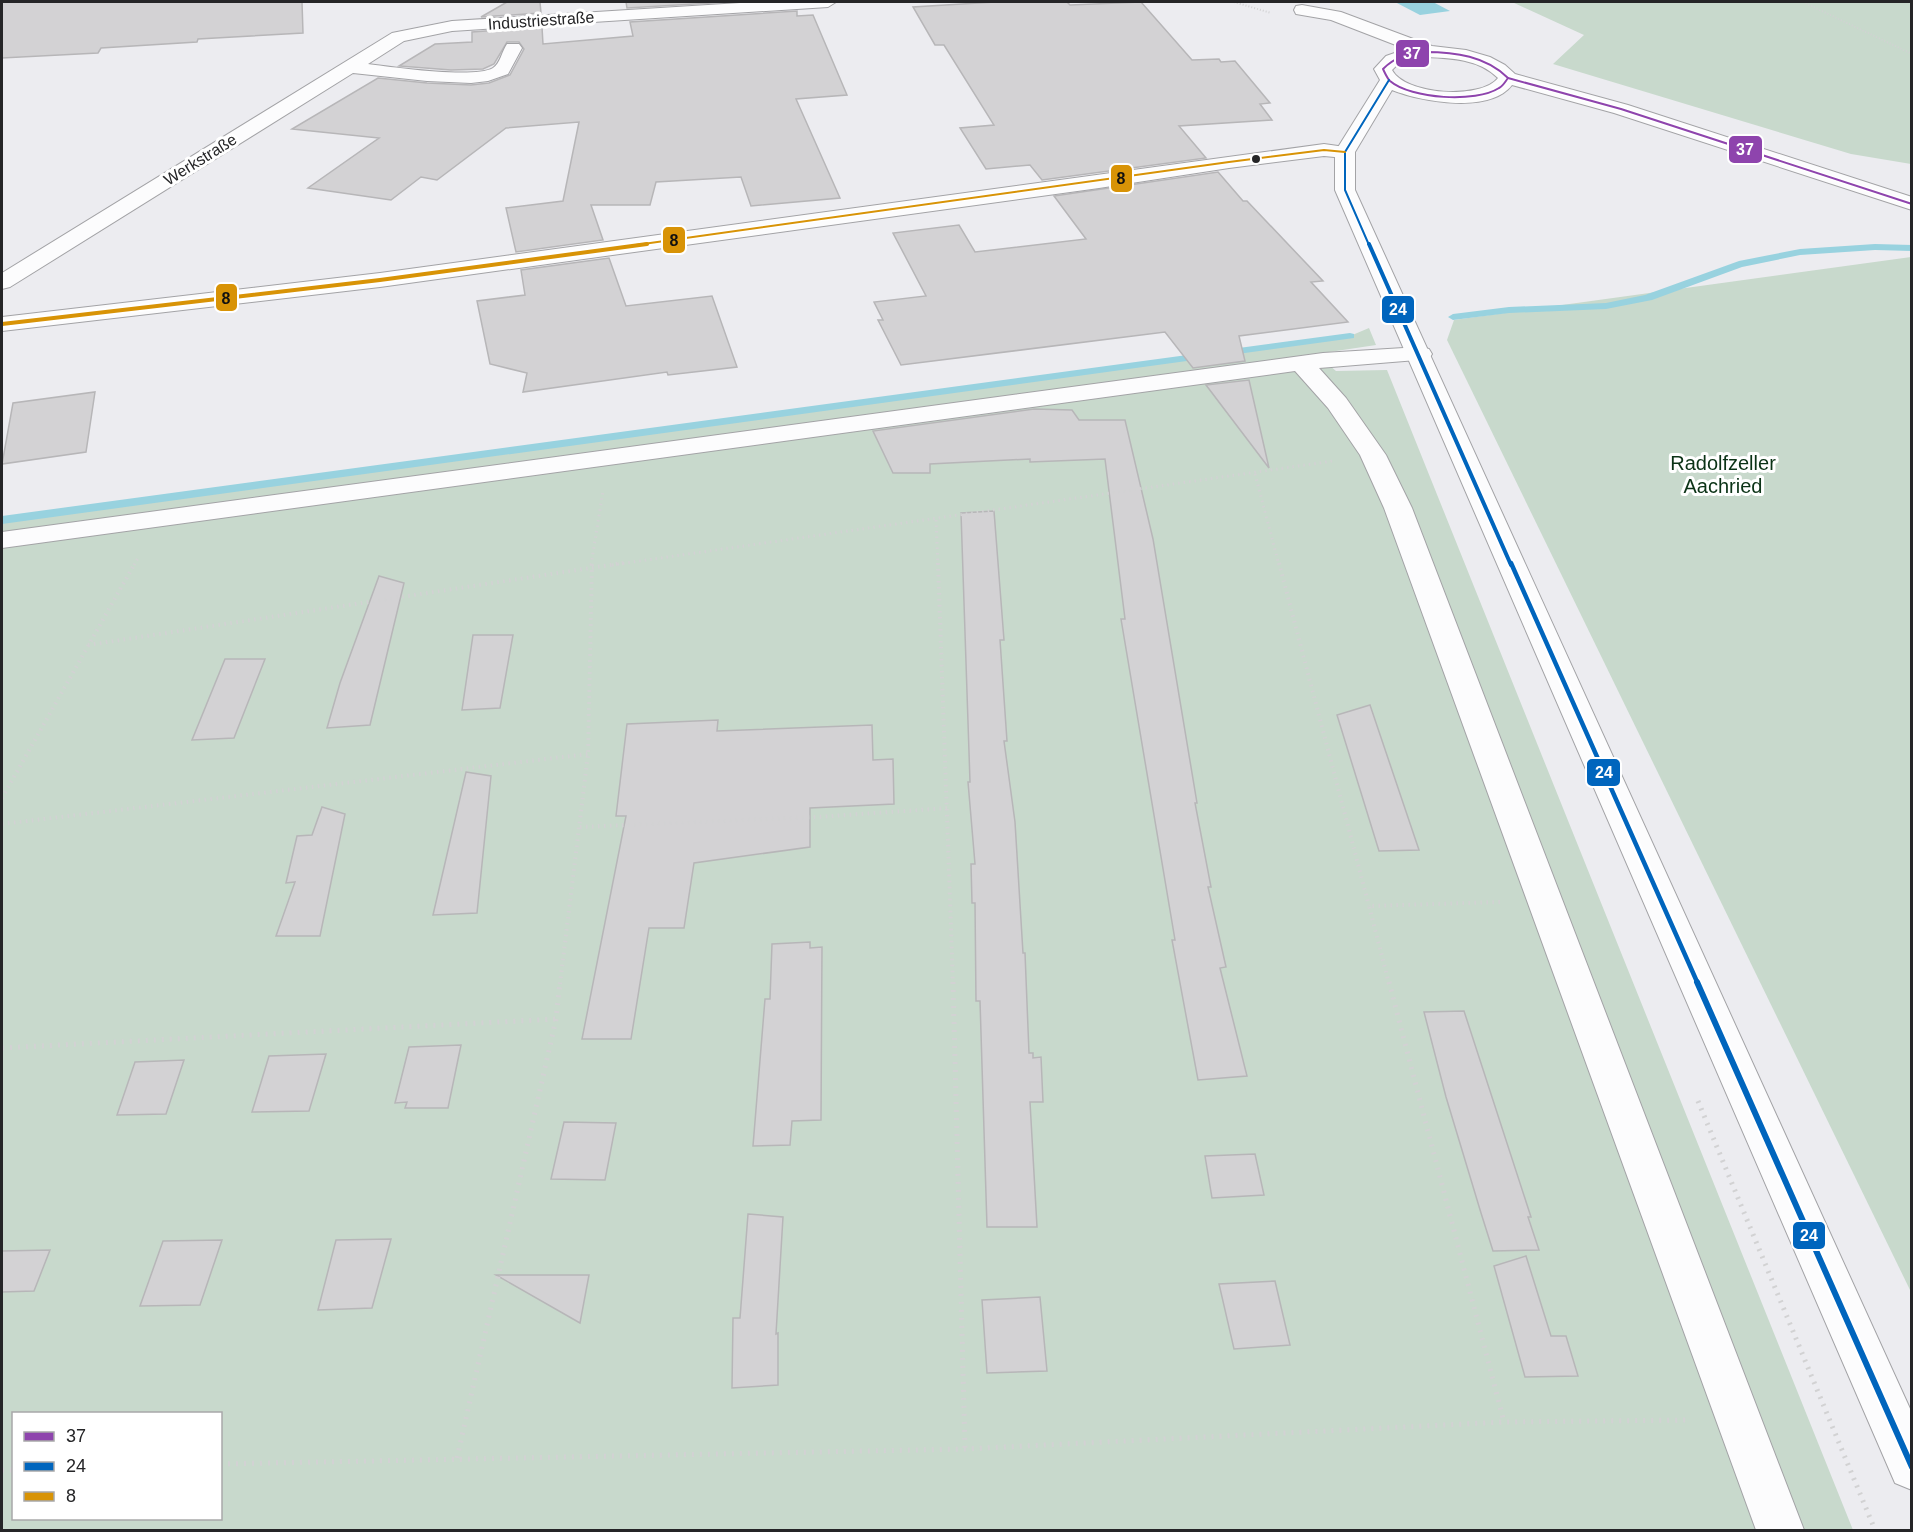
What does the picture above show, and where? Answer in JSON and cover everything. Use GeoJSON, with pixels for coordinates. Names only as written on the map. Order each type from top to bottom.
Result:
{"type":"FeatureCollection","features":[{"type":"Feature","properties":{"kind":"main road","name":"Industriestraße"},"geometry":{"type":"LineString","coordinates":[[398,37],[452,26],[828,2]]}},
{"type":"Feature","properties":{"kind":"main road"},"geometry":{"type":"LineString","coordinates":[[1394,58],[1294,7],[1335,16],[1431,52],[1473,57],[1492,63],[1503,70],[1508,78],[1621,109],[1911,204]]}},
{"type":"Feature","properties":{"kind":"main road","name":"Werkstraße"},"geometry":{"type":"LineString","coordinates":[[2,282],[398,37]]}},
{"type":"Feature","properties":{"kind":"main road"},"geometry":{"type":"LineString","coordinates":[[350,67],[411,73],[487,76],[502,69],[513,48]]}},
{"type":"Feature","properties":{"kind":"main road"},"geometry":{"type":"LineString","coordinates":[[1431,52],[1394,58],[1386,63],[1383,69],[1389,80],[1415,92],[1437,96],[1476,96],[1494,92],[1505,86],[1508,78]]}},
{"type":"Feature","properties":{"kind":"main road"},"geometry":{"type":"LineString","coordinates":[[1389,80],[1345,152],[1345,190],[1911,1467]]}},
{"type":"Feature","properties":{"kind":"main road"},"geometry":{"type":"LineString","coordinates":[[1494,92],[1683,131]]}},
{"type":"Feature","properties":{"kind":"main road"},"geometry":{"type":"LineString","coordinates":[[1409,107],[1437,96]]}},
{"type":"Feature","properties":{"kind":"main road"},"geometry":{"type":"LineString","coordinates":[[1360,126],[1389,114]]}},
{"type":"Feature","properties":{"kind":"main road"},"geometry":{"type":"LineString","coordinates":[[2,324],[380,280],[1324,150],[1345,152]]}},
{"type":"Feature","properties":{"kind":"main road"},"geometry":{"type":"LineString","coordinates":[[2,540],[1301,363],[1419,354]]}},
{"type":"Feature","properties":{"kind":"main road"},"geometry":{"type":"LineString","coordinates":[[1301,363],[1337,403],[1373,454],[1398,508],[1780,1530]]}},
{"type":"Feature","properties":{"kind":"path"},"geometry":{"type":"LineString","coordinates":[[1803,2],[1911,54]]}},
{"type":"Feature","properties":{"kind":"path"},"geometry":{"type":"LineString","coordinates":[[88,645],[591,568],[1255,474],[1373,454]]}},
{"type":"Feature","properties":{"kind":"path"},"geometry":{"type":"LineString","coordinates":[[457,1458],[556,1020],[588,754],[591,568],[604,480],[601,459]]}},
{"type":"Feature","properties":{"kind":"path"},"geometry":{"type":"LineString","coordinates":[[1255,474],[1504,1422]]}},
{"type":"Feature","properties":{"kind":"path"},"geometry":{"type":"LineString","coordinates":[[2,798],[147,542],[154,519]]}},
{"type":"Feature","properties":{"kind":"path"},"geometry":{"type":"LineString","coordinates":[[936,520],[948,808],[965,1449]]}},
{"type":"Feature","properties":{"kind":"path"},"geometry":{"type":"LineString","coordinates":[[2,824],[588,754]]}},
{"type":"Feature","properties":{"kind":"path"},"geometry":{"type":"LineString","coordinates":[[579,827],[817,817],[948,808]]}},
{"type":"Feature","properties":{"kind":"path"},"geometry":{"type":"LineString","coordinates":[[1369,906],[1546,901]]}},
{"type":"Feature","properties":{"kind":"path"},"geometry":{"type":"LineString","coordinates":[[2,1048],[556,1020]]}},
{"type":"Feature","properties":{"kind":"path"},"geometry":{"type":"LineString","coordinates":[[222,1464],[965,1449],[1504,1422],[1739,1420]]}},
{"type":"Feature","properties":{"kind":"green space"},"geometry":{"type":"Polygon","coordinates":[[[1512,2],[1911,2],[1911,164],[1851,154],[1553,64],[1584,35],[1512,2]]]}},
{"type":"Feature","properties":{"kind":"green space","name":"Radolfzeller Aachried"},"geometry":{"type":"Polygon","coordinates":[[[1912,257],[1911,1292],[1447,340],[1454,320],[1912,257]]]}},
{"type":"Feature","properties":{"kind":"green space"},"geometry":{"type":"Polygon","coordinates":[[[1369,328],[1376,345],[1316,354],[1336,371],[1387,370],[1853,1530],[2,1530],[2,520],[1350,336],[1369,328]]]}},
{"type":"Feature","properties":{"kind":"water"},"geometry":{"type":"Polygon","coordinates":[[[1395,2],[1433,2],[1450,11],[1420,15],[1395,2]]]}},
{"type":"Feature","properties":{"kind":"building"},"geometry":{"type":"Polygon","coordinates":[[[2,2],[302,2],[303,33],[101,48],[98,53],[2,58],[2,2]]]}},
{"type":"Feature","properties":{"kind":"building"},"geometry":{"type":"Polygon","coordinates":[[[507,2],[540,2],[541,13],[481,17],[507,2]]]}},
{"type":"Feature","properties":{"kind":"building"},"geometry":{"type":"Polygon","coordinates":[[[626,2],[728,2],[627,8],[626,2]]]}},
{"type":"Feature","properties":{"kind":"building"},"geometry":{"type":"Polygon","coordinates":[[[995,2],[1067,2],[1070,5],[1141,2],[1192,60],[1235,61],[1270,103],[1260,104],[1272,120],[1179,126],[1206,158],[1042,180],[1030,165],[986,169],[960,128],[994,125],[944,45],[935,45],[913,7],[995,2]]]}},
{"type":"Feature","properties":{"kind":"building"},"geometry":{"type":"Polygon","coordinates":[[[797,11],[797,16],[813,15],[847,95],[796,99],[840,198],[751,206],[741,177],[656,182],[650,205],[591,205],[603,240],[516,252],[506,208],[563,201],[579,122],[506,128],[437,180],[421,177],[391,200],[308,188],[379,138],[292,129],[378,78],[471,85],[489,83],[510,75],[524,49],[519,42],[507,42],[494,64],[483,69],[451,70],[399,66],[435,44],[472,42],[472,32],[542,27],[543,44],[633,36],[630,22],[797,11]]]}},
{"type":"Feature","properties":{"kind":"building"},"geometry":{"type":"Polygon","coordinates":[[[1218,172],[1243,201],[1247,201],[1323,281],[1311,282],[1348,322],[1239,336],[1245,361],[1193,368],[1165,332],[901,365],[878,320],[883,320],[874,302],[926,296],[893,233],[959,225],[975,252],[1086,239],[1054,196],[1218,172]]]}},
{"type":"Feature","properties":{"kind":"building"},"geometry":{"type":"Polygon","coordinates":[[[609,258],[626,306],[712,296],[737,367],[668,375],[667,372],[523,392],[527,373],[490,364],[477,301],[525,295],[521,270],[609,258]]]}},
{"type":"Feature","properties":{"kind":"building"},"geometry":{"type":"Polygon","coordinates":[[[1249,380],[1269,468],[1206,385],[1249,380]]]}},
{"type":"Feature","properties":{"kind":"building"},"geometry":{"type":"Polygon","coordinates":[[[95,392],[86,452],[2,464],[13,403],[95,392]]]}},
{"type":"Feature","properties":{"kind":"building"},"geometry":{"type":"Polygon","coordinates":[[[1034,409],[1072,410],[1079,420],[1125,420],[1153,539],[1197,803],[1195,803],[1211,887],[1208,887],[1226,967],[1220,968],[1247,1076],[1198,1080],[1172,940],[1175,940],[1121,619],[1125,619],[1105,459],[1030,462],[1030,459],[930,464],[930,473],[893,473],[873,431],[1034,409]]]}},
{"type":"Feature","properties":{"kind":"building"},"geometry":{"type":"Polygon","coordinates":[[[994,511],[1004,640],[1000,640],[1007,741],[1004,741],[1015,822],[1023,953],[1025,953],[1029,1053],[1033,1053],[1033,1058],[1041,1057],[1043,1102],[1030,1102],[1037,1227],[987,1227],[980,1001],[976,1001],[975,903],[972,903],[971,864],[975,864],[968,782],[970,782],[961,513],[994,511]]]}},
{"type":"Feature","properties":{"kind":"building"},"geometry":{"type":"Polygon","coordinates":[[[379,576],[404,583],[370,725],[327,728],[340,683],[379,576]]]}},
{"type":"Feature","properties":{"kind":"building"},"geometry":{"type":"Polygon","coordinates":[[[473,635],[513,635],[500,708],[462,710],[473,635]]]}},
{"type":"Feature","properties":{"kind":"building"},"geometry":{"type":"Polygon","coordinates":[[[225,659],[265,659],[234,738],[192,740],[225,659]]]}},
{"type":"Feature","properties":{"kind":"building"},"geometry":{"type":"Polygon","coordinates":[[[1370,705],[1419,850],[1379,851],[1337,715],[1370,705]]]}},
{"type":"Feature","properties":{"kind":"building"},"geometry":{"type":"Polygon","coordinates":[[[718,720],[717,731],[872,725],[873,760],[893,759],[894,804],[810,808],[810,847],[694,863],[684,928],[649,928],[631,1039],[582,1039],[626,816],[616,816],[627,724],[718,720]]]}},
{"type":"Feature","properties":{"kind":"building"},"geometry":{"type":"Polygon","coordinates":[[[466,772],[491,776],[477,913],[433,915],[466,772]]]}},
{"type":"Feature","properties":{"kind":"building"},"geometry":{"type":"Polygon","coordinates":[[[322,807],[345,814],[320,936],[276,936],[295,882],[286,883],[297,836],[312,835],[322,807]]]}},
{"type":"Feature","properties":{"kind":"building"},"geometry":{"type":"Polygon","coordinates":[[[810,942],[810,948],[822,947],[821,1120],[792,1121],[790,1145],[753,1146],[765,999],[770,999],[772,944],[810,942]]]}},
{"type":"Feature","properties":{"kind":"building"},"geometry":{"type":"Polygon","coordinates":[[[1464,1011],[1531,1217],[1528,1217],[1539,1250],[1493,1251],[1481,1213],[1446,1097],[1424,1012],[1464,1011]]]}},
{"type":"Feature","properties":{"kind":"building"},"geometry":{"type":"Polygon","coordinates":[[[461,1045],[448,1108],[405,1108],[407,1102],[395,1103],[409,1047],[461,1045]]]}},
{"type":"Feature","properties":{"kind":"building"},"geometry":{"type":"Polygon","coordinates":[[[326,1054],[309,1111],[252,1112],[269,1056],[326,1054]]]}},
{"type":"Feature","properties":{"kind":"building"},"geometry":{"type":"Polygon","coordinates":[[[184,1060],[166,1114],[117,1115],[135,1062],[184,1060]]]}},
{"type":"Feature","properties":{"kind":"building"},"geometry":{"type":"Polygon","coordinates":[[[564,1122],[616,1123],[605,1180],[551,1179],[564,1122]]]}},
{"type":"Feature","properties":{"kind":"building"},"geometry":{"type":"Polygon","coordinates":[[[1255,1154],[1264,1195],[1212,1198],[1205,1156],[1255,1154]]]}},
{"type":"Feature","properties":{"kind":"building"},"geometry":{"type":"Polygon","coordinates":[[[748,1214],[783,1217],[776,1334],[778,1333],[778,1385],[732,1388],[733,1318],[740,1318],[748,1214]]]}},
{"type":"Feature","properties":{"kind":"building"},"geometry":{"type":"Polygon","coordinates":[[[391,1239],[372,1308],[318,1310],[336,1240],[391,1239]]]}},
{"type":"Feature","properties":{"kind":"building"},"geometry":{"type":"Polygon","coordinates":[[[222,1240],[200,1305],[140,1306],[163,1241],[222,1240]]]}},
{"type":"Feature","properties":{"kind":"building"},"geometry":{"type":"Polygon","coordinates":[[[50,1250],[34,1291],[2,1292],[2,1251],[50,1250]]]}},
{"type":"Feature","properties":{"kind":"building"},"geometry":{"type":"Polygon","coordinates":[[[1526,1256],[1551,1336],[1566,1336],[1578,1376],[1525,1377],[1494,1266],[1526,1256]]]}},
{"type":"Feature","properties":{"kind":"building"},"geometry":{"type":"Polygon","coordinates":[[[496,1275],[589,1275],[580,1323],[496,1275]]]}},
{"type":"Feature","properties":{"kind":"building"},"geometry":{"type":"Polygon","coordinates":[[[1275,1281],[1290,1345],[1234,1349],[1219,1284],[1275,1281]]]}},
{"type":"Feature","properties":{"kind":"building"},"geometry":{"type":"Polygon","coordinates":[[[1040,1297],[1047,1371],[987,1373],[982,1300],[1040,1297]]]}},
{"type":"Feature","properties":{"kind":"waterway"},"geometry":{"type":"LineString","coordinates":[[1453,317],[1509,310],[1606,306],[1648,298],[1739,264],[1800,252],[1875,247],[1912,248]]}},
{"type":"Feature","properties":{"kind":"waterway"},"geometry":{"type":"LineString","coordinates":[[2,520],[1350,336]]}},
{"type":"Feature","properties":{"kind":"transit line","name":"37"},"geometry":{"type":"LineString","coordinates":[[1508,78],[1501,87],[1488,94],[1453,97],[1416,92],[1401,87],[1390,81],[1383,69],[1392,60],[1407,54],[1446,52],[1466,55],[1499,69],[1508,78],[1621,109],[1912,204]]}},
{"type":"Feature","properties":{"kind":"transit line","name":"24"},"geometry":{"type":"LineString","coordinates":[[1389,80],[1345,152],[1345,190],[1912,1467]]}},
{"type":"Feature","properties":{"kind":"transit line","name":"8"},"geometry":{"type":"LineString","coordinates":[[2,324],[380,280],[1099,182],[1229,162],[1324,150],[1345,152]]}}]}
